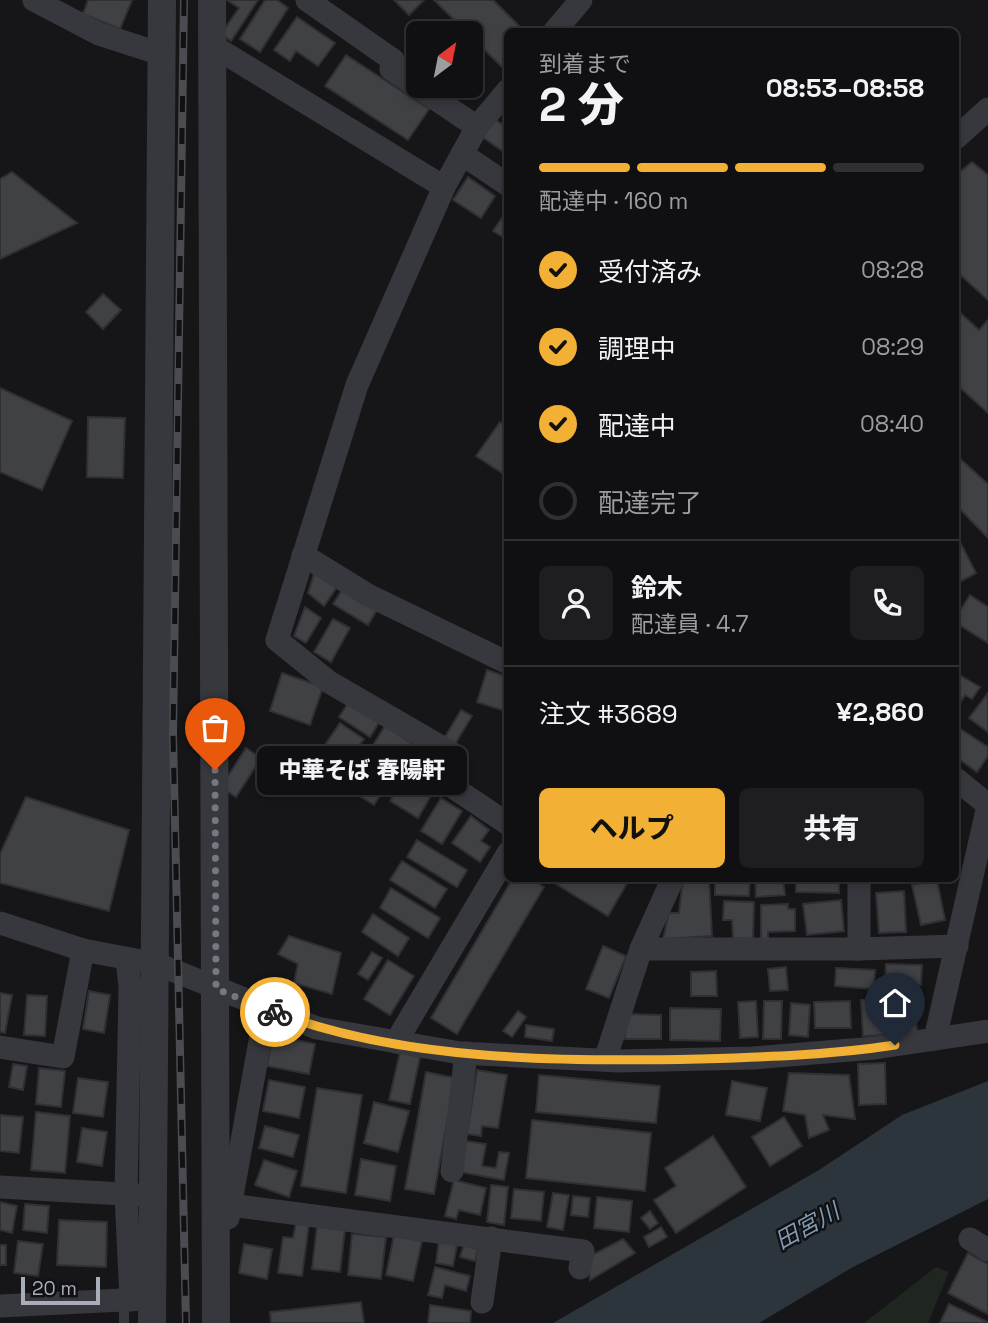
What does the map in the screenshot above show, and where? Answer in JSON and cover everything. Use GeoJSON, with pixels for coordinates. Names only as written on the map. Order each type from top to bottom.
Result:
{"type":"FeatureCollection","features":[{"type":"Feature","properties":{"kind":"street"},"geometry":{"type":"LineString","coordinates":[[34,0],[99,34],[161,54]]}},
{"type":"Feature","properties":{"kind":"street"},"geometry":{"type":"LineString","coordinates":[[0,1306],[137,1309],[139,1195],[157,964],[162,0]]}},
{"type":"Feature","properties":{"kind":"street"},"geometry":{"type":"LineString","coordinates":[[212,0],[216,1323]]}},
{"type":"Feature","properties":{"kind":"street"},"geometry":{"type":"LineString","coordinates":[[307,0],[393,60],[391,69],[477,127]]}},
{"type":"Feature","properties":{"kind":"street"},"geometry":{"type":"LineString","coordinates":[[558,28],[582,0]]}},
{"type":"Feature","properties":{"kind":"street"},"geometry":{"type":"LineString","coordinates":[[213,46],[444,187]]}},
{"type":"Feature","properties":{"kind":"street"},"geometry":{"type":"LineString","coordinates":[[504,95],[477,127],[444,187],[357,385],[277,640],[329,682],[450,752],[451,786],[504,821]]}},
{"type":"Feature","properties":{"kind":"street"},"geometry":{"type":"LineString","coordinates":[[959,135],[988,109]]}},
{"type":"Feature","properties":{"kind":"street"},"geometry":{"type":"LineString","coordinates":[[462,154],[504,182]]}},
{"type":"Feature","properties":{"kind":"street"},"geometry":{"type":"LineString","coordinates":[[303,555],[368,595],[504,661]]}},
{"type":"Feature","properties":{"kind":"street"},"geometry":{"type":"LineString","coordinates":[[935,1039],[957,946],[984,854],[988,806],[959,782]]}},
{"type":"Feature","properties":{"kind":"street"},"geometry":{"type":"LineString","coordinates":[[396,1042],[504,860]]}},
{"type":"Feature","properties":{"kind":"street"},"geometry":{"type":"LineString","coordinates":[[605,1060],[641,949],[671,882]]}},
{"type":"Feature","properties":{"kind":"street"},"geometry":{"type":"LineString","coordinates":[[859,882],[859,949]]}},
{"type":"Feature","properties":{"kind":"street"},"geometry":{"type":"LineString","coordinates":[[0,923],[83,950],[157,964],[317,1028],[466,1053],[605,1060],[754,1058],[875,1048],[988,1031]]}},
{"type":"Feature","properties":{"kind":"street"},"geometry":{"type":"LineString","coordinates":[[641,949],[957,946]]}},
{"type":"Feature","properties":{"kind":"street"},"geometry":{"type":"LineString","coordinates":[[0,1047],[63,1057],[83,950]]}},
{"type":"Feature","properties":{"kind":"street"},"geometry":{"type":"LineString","coordinates":[[127,959],[139,1195]]}},
{"type":"Feature","properties":{"kind":"street"},"geometry":{"type":"LineString","coordinates":[[215,1247],[227,1221],[266,1008]]}},
{"type":"Feature","properties":{"kind":"street"},"geometry":{"type":"LineString","coordinates":[[452,1171],[466,1053]]}},
{"type":"Feature","properties":{"kind":"street"},"geometry":{"type":"LineString","coordinates":[[0,1187],[139,1195]]}},
{"type":"Feature","properties":{"kind":"street"},"geometry":{"type":"LineString","coordinates":[[230,1205],[583,1251],[580,1268]]}},
{"type":"Feature","properties":{"kind":"street"},"geometry":{"type":"LineString","coordinates":[[482,1303],[491,1238]]}},
{"type":"Feature","properties":{"kind":"shaded area"},"geometry":{"type":"Polygon","coordinates":[[[936,1267],[949,1272],[928,1323],[864,1323],[936,1267]]]}},
{"type":"Feature","properties":{"kind":"water","name":"田宮川"},"geometry":{"type":"Polygon","coordinates":[[[988,1081],[988,1199],[853,1267],[759,1323],[553,1323],[819,1170],[902,1115],[988,1081]]]}},
{"type":"Feature","properties":{"kind":"building"},"geometry":{"type":"Polygon","coordinates":[[[88,0],[132,0],[120,29],[83,14],[88,0]]]}},
{"type":"Feature","properties":{"kind":"building"},"geometry":{"type":"Polygon","coordinates":[[[227,0],[258,0],[231,41],[221,34],[239,8],[227,0]]]}},
{"type":"Feature","properties":{"kind":"building"},"geometry":{"type":"Polygon","coordinates":[[[265,0],[277,0],[288,8],[260,52],[240,39],[265,0]]]}},
{"type":"Feature","properties":{"kind":"building"},"geometry":{"type":"Polygon","coordinates":[[[394,0],[424,0],[409,15],[394,0]]]}},
{"type":"Feature","properties":{"kind":"building"},"geometry":{"type":"Polygon","coordinates":[[[434,0],[493,0],[521,28],[504,28],[504,67],[483,48],[483,21],[455,21],[434,0]]]}},
{"type":"Feature","properties":{"kind":"building"},"geometry":{"type":"Polygon","coordinates":[[[297,17],[335,43],[318,66],[296,51],[290,61],[274,50],[297,17]]]}},
{"type":"Feature","properties":{"kind":"building"},"geometry":{"type":"Polygon","coordinates":[[[346,55],[406,94],[406,98],[412,98],[429,109],[408,140],[325,86],[346,55]]]}},
{"type":"Feature","properties":{"kind":"building"},"geometry":{"type":"Polygon","coordinates":[[[493,118],[504,125],[504,152],[481,136],[493,118]]]}},
{"type":"Feature","properties":{"kind":"building"},"geometry":{"type":"Polygon","coordinates":[[[972,162],[988,175],[988,300],[959,274],[959,173],[972,162]]]}},
{"type":"Feature","properties":{"kind":"building"},"geometry":{"type":"Polygon","coordinates":[[[12,172],[77,223],[0,259],[0,179],[12,172]]]}},
{"type":"Feature","properties":{"kind":"building"},"geometry":{"type":"Polygon","coordinates":[[[468,177],[495,196],[481,218],[453,200],[468,177]]]}},
{"type":"Feature","properties":{"kind":"building"},"geometry":{"type":"Polygon","coordinates":[[[504,215],[504,238],[493,231],[504,215]]]}},
{"type":"Feature","properties":{"kind":"building"},"geometry":{"type":"Polygon","coordinates":[[[103,294],[121,310],[103,329],[86,312],[103,294]]]}},
{"type":"Feature","properties":{"kind":"building"},"geometry":{"type":"Polygon","coordinates":[[[959,312],[979,330],[988,320],[988,413],[959,387],[959,312]]]}},
{"type":"Feature","properties":{"kind":"building"},"geometry":{"type":"Polygon","coordinates":[[[0,388],[72,421],[42,490],[0,472],[0,388]]]}},
{"type":"Feature","properties":{"kind":"building"},"geometry":{"type":"Polygon","coordinates":[[[88,417],[125,418],[123,478],[87,477],[88,417]]]}},
{"type":"Feature","properties":{"kind":"building"},"geometry":{"type":"Polygon","coordinates":[[[500,422],[504,424],[504,474],[476,456],[500,422]]]}},
{"type":"Feature","properties":{"kind":"building"},"geometry":{"type":"Polygon","coordinates":[[[959,458],[988,484],[988,538],[959,508],[959,458]]]}},
{"type":"Feature","properties":{"kind":"building"},"geometry":{"type":"Polygon","coordinates":[[[959,540],[976,573],[959,582],[959,540]]]}},
{"type":"Feature","properties":{"kind":"building"},"geometry":{"type":"Polygon","coordinates":[[[315,571],[339,584],[324,606],[308,593],[315,571]]]}},
{"type":"Feature","properties":{"kind":"building"},"geometry":{"type":"Polygon","coordinates":[[[344,587],[378,608],[368,625],[333,604],[344,587]]]}},
{"type":"Feature","properties":{"kind":"building"},"geometry":{"type":"Polygon","coordinates":[[[970,595],[988,607],[988,643],[959,625],[959,612],[970,595]]]}},
{"type":"Feature","properties":{"kind":"building"},"geometry":{"type":"Polygon","coordinates":[[[305,607],[321,618],[306,643],[294,636],[305,607]]]}},
{"type":"Feature","properties":{"kind":"building"},"geometry":{"type":"Polygon","coordinates":[[[333,619],[350,628],[331,662],[314,652],[333,619]]]}},
{"type":"Feature","properties":{"kind":"building"},"geometry":{"type":"Polygon","coordinates":[[[487,670],[504,676],[504,711],[477,702],[487,670]]]}},
{"type":"Feature","properties":{"kind":"building"},"geometry":{"type":"Polygon","coordinates":[[[282,673],[323,687],[310,725],[270,711],[282,673]]]}},
{"type":"Feature","properties":{"kind":"building"},"geometry":{"type":"Polygon","coordinates":[[[959,675],[980,687],[972,699],[965,695],[959,705],[959,675]]]}},
{"type":"Feature","properties":{"kind":"building"},"geometry":{"type":"Polygon","coordinates":[[[988,693],[988,732],[969,718],[988,693]]]}},
{"type":"Feature","properties":{"kind":"building"},"geometry":{"type":"Polygon","coordinates":[[[351,699],[381,719],[370,737],[339,717],[351,699]]]}},
{"type":"Feature","properties":{"kind":"building"},"geometry":{"type":"Polygon","coordinates":[[[461,710],[472,716],[455,744],[445,737],[461,710]]]}},
{"type":"Feature","properties":{"kind":"building"},"geometry":{"type":"Polygon","coordinates":[[[340,723],[364,739],[339,774],[316,758],[340,723]]]}},
{"type":"Feature","properties":{"kind":"building"},"geometry":{"type":"Polygon","coordinates":[[[385,726],[413,744],[402,762],[394,757],[385,770],[365,758],[385,726]]]}},
{"type":"Feature","properties":{"kind":"building"},"geometry":{"type":"Polygon","coordinates":[[[959,728],[988,747],[988,756],[977,772],[959,759],[959,728]]]}},
{"type":"Feature","properties":{"kind":"building"},"geometry":{"type":"Polygon","coordinates":[[[422,744],[436,755],[443,769],[439,775],[411,758],[422,744]]]}},
{"type":"Feature","properties":{"kind":"building"},"geometry":{"type":"Polygon","coordinates":[[[246,748],[261,758],[236,797],[221,787],[246,748]]]}},
{"type":"Feature","properties":{"kind":"building"},"geometry":{"type":"Polygon","coordinates":[[[358,768],[386,786],[374,805],[346,788],[358,768]]]}},
{"type":"Feature","properties":{"kind":"building"},"geometry":{"type":"Polygon","coordinates":[[[405,778],[432,794],[418,818],[390,801],[405,778]]]}},
{"type":"Feature","properties":{"kind":"building"},"geometry":{"type":"Polygon","coordinates":[[[26,797],[129,830],[109,911],[0,883],[0,854],[26,797]]]}},
{"type":"Feature","properties":{"kind":"building"},"geometry":{"type":"Polygon","coordinates":[[[441,798],[462,811],[442,844],[421,831],[441,798]]]}},
{"type":"Feature","properties":{"kind":"building"},"geometry":{"type":"Polygon","coordinates":[[[471,816],[489,830],[481,841],[490,847],[480,862],[452,843],[471,816]]]}},
{"type":"Feature","properties":{"kind":"building"},"geometry":{"type":"Polygon","coordinates":[[[417,840],[467,870],[457,887],[407,857],[417,840]]]}},
{"type":"Feature","properties":{"kind":"building"},"geometry":{"type":"Polygon","coordinates":[[[402,861],[447,889],[435,908],[390,880],[402,861]]]}},
{"type":"Feature","properties":{"kind":"building"},"geometry":{"type":"Polygon","coordinates":[[[511,882],[536,882],[544,887],[457,1034],[431,1018],[511,882]]]}},
{"type":"Feature","properties":{"kind":"building"},"geometry":{"type":"Polygon","coordinates":[[[553,882],[628,882],[608,916],[553,882]]]}},
{"type":"Feature","properties":{"kind":"building"},"geometry":{"type":"Polygon","coordinates":[[[683,882],[709,882],[712,936],[663,939],[669,913],[679,913],[683,882]]]}},
{"type":"Feature","properties":{"kind":"building"},"geometry":{"type":"Polygon","coordinates":[[[715,882],[750,882],[749,896],[715,895],[715,882]]]}},
{"type":"Feature","properties":{"kind":"building"},"geometry":{"type":"Polygon","coordinates":[[[755,882],[783,882],[785,895],[756,897],[755,882]]]}},
{"type":"Feature","properties":{"kind":"building"},"geometry":{"type":"Polygon","coordinates":[[[796,882],[839,882],[839,893],[796,892],[796,882]]]}},
{"type":"Feature","properties":{"kind":"building"},"geometry":{"type":"Polygon","coordinates":[[[937,882],[945,920],[921,925],[912,885],[937,882]]]}},
{"type":"Feature","properties":{"kind":"building"},"geometry":{"type":"Polygon","coordinates":[[[391,888],[440,918],[428,938],[380,908],[391,888]]]}},
{"type":"Feature","properties":{"kind":"building"},"geometry":{"type":"Polygon","coordinates":[[[904,891],[906,932],[879,933],[876,893],[904,891]]]}},
{"type":"Feature","properties":{"kind":"building"},"geometry":{"type":"Polygon","coordinates":[[[841,900],[844,931],[807,935],[803,904],[841,900]]]}},
{"type":"Feature","properties":{"kind":"building"},"geometry":{"type":"Polygon","coordinates":[[[724,901],[754,902],[753,939],[733,938],[732,920],[723,920],[724,901]]]}},
{"type":"Feature","properties":{"kind":"building"},"geometry":{"type":"Polygon","coordinates":[[[788,904],[788,909],[795,909],[795,931],[768,932],[768,941],[761,941],[761,905],[788,904]]]}},
{"type":"Feature","properties":{"kind":"building"},"geometry":{"type":"Polygon","coordinates":[[[373,914],[409,938],[398,956],[362,932],[373,914]]]}},
{"type":"Feature","properties":{"kind":"building"},"geometry":{"type":"Polygon","coordinates":[[[289,936],[341,953],[332,994],[294,983],[298,964],[278,954],[289,936]]]}},
{"type":"Feature","properties":{"kind":"building"},"geometry":{"type":"Polygon","coordinates":[[[603,946],[626,956],[609,998],[586,989],[603,946]]]}},
{"type":"Feature","properties":{"kind":"building"},"geometry":{"type":"Polygon","coordinates":[[[372,952],[382,958],[368,980],[358,974],[372,952]]]}},
{"type":"Feature","properties":{"kind":"building"},"geometry":{"type":"Polygon","coordinates":[[[388,960],[414,976],[390,1015],[364,999],[388,960]]]}},
{"type":"Feature","properties":{"kind":"building"},"geometry":{"type":"Polygon","coordinates":[[[886,964],[922,965],[921,985],[885,985],[886,964]]]}},
{"type":"Feature","properties":{"kind":"building"},"geometry":{"type":"Polygon","coordinates":[[[786,967],[788,990],[770,991],[768,969],[786,967]]]}},
{"type":"Feature","properties":{"kind":"building"},"geometry":{"type":"Polygon","coordinates":[[[836,968],[875,970],[874,989],[835,986],[836,968]]]}},
{"type":"Feature","properties":{"kind":"building"},"geometry":{"type":"Polygon","coordinates":[[[716,971],[717,996],[691,996],[691,972],[716,971]]]}},
{"type":"Feature","properties":{"kind":"building"},"geometry":{"type":"Polygon","coordinates":[[[89,991],[110,995],[104,1033],[83,1029],[89,991]]]}},
{"type":"Feature","properties":{"kind":"building"},"geometry":{"type":"Polygon","coordinates":[[[0,993],[12,995],[5,1033],[0,1032],[0,993]]]}},
{"type":"Feature","properties":{"kind":"building"},"geometry":{"type":"Polygon","coordinates":[[[27,995],[47,996],[45,1036],[24,1035],[27,995]]]}},
{"type":"Feature","properties":{"kind":"building"},"geometry":{"type":"Polygon","coordinates":[[[914,997],[917,1033],[863,1036],[861,1000],[914,997]]]}},
{"type":"Feature","properties":{"kind":"building"},"geometry":{"type":"Polygon","coordinates":[[[756,1001],[758,1037],[740,1038],[738,1002],[756,1001]]]}},
{"type":"Feature","properties":{"kind":"building"},"geometry":{"type":"Polygon","coordinates":[[[764,1001],[782,1001],[781,1039],[763,1039],[764,1001]]]}},
{"type":"Feature","properties":{"kind":"building"},"geometry":{"type":"Polygon","coordinates":[[[850,1001],[851,1028],[815,1028],[814,1002],[850,1001]]]}},
{"type":"Feature","properties":{"kind":"building"},"geometry":{"type":"Polygon","coordinates":[[[791,1003],[810,1005],[808,1037],[789,1035],[791,1003]]]}},
{"type":"Feature","properties":{"kind":"building"},"geometry":{"type":"Polygon","coordinates":[[[670,1008],[721,1009],[720,1041],[670,1040],[670,1008]]]}},
{"type":"Feature","properties":{"kind":"building"},"geometry":{"type":"Polygon","coordinates":[[[518,1011],[526,1017],[512,1037],[503,1031],[518,1011]]]}},
{"type":"Feature","properties":{"kind":"building"},"geometry":{"type":"Polygon","coordinates":[[[626,1014],[661,1015],[661,1039],[625,1039],[626,1014]]]}},
{"type":"Feature","properties":{"kind":"building"},"geometry":{"type":"Polygon","coordinates":[[[526,1025],[554,1029],[552,1041],[525,1037],[526,1025]]]}},
{"type":"Feature","properties":{"kind":"building"},"geometry":{"type":"Polygon","coordinates":[[[273,1035],[315,1044],[309,1074],[267,1066],[273,1035]]]}},
{"type":"Feature","properties":{"kind":"building"},"geometry":{"type":"Polygon","coordinates":[[[400,1052],[420,1057],[410,1104],[389,1100],[400,1052]]]}},
{"type":"Feature","properties":{"kind":"building"},"geometry":{"type":"Polygon","coordinates":[[[885,1063],[886,1104],[859,1105],[858,1064],[885,1063]]]}},
{"type":"Feature","properties":{"kind":"building"},"geometry":{"type":"Polygon","coordinates":[[[13,1064],[27,1066],[23,1090],[9,1087],[13,1064]]]}},
{"type":"Feature","properties":{"kind":"building"},"geometry":{"type":"Polygon","coordinates":[[[39,1068],[65,1071],[61,1107],[36,1104],[39,1068]]]}},
{"type":"Feature","properties":{"kind":"building"},"geometry":{"type":"Polygon","coordinates":[[[477,1070],[507,1075],[498,1128],[482,1126],[481,1136],[467,1134],[477,1070]]]}},
{"type":"Feature","properties":{"kind":"building"},"geometry":{"type":"Polygon","coordinates":[[[426,1072],[455,1078],[434,1194],[405,1189],[426,1072]]]}},
{"type":"Feature","properties":{"kind":"building"},"geometry":{"type":"Polygon","coordinates":[[[789,1073],[849,1075],[855,1119],[823,1115],[829,1130],[809,1138],[805,1115],[783,1111],[789,1073]]]}},
{"type":"Feature","properties":{"kind":"building"},"geometry":{"type":"Polygon","coordinates":[[[539,1075],[660,1086],[656,1123],[536,1112],[539,1075]]]}},
{"type":"Feature","properties":{"kind":"building"},"geometry":{"type":"Polygon","coordinates":[[[78,1078],[108,1082],[103,1117],[73,1113],[78,1078]]]}},
{"type":"Feature","properties":{"kind":"building"},"geometry":{"type":"Polygon","coordinates":[[[269,1080],[305,1087],[299,1118],[263,1111],[269,1080]]]}},
{"type":"Feature","properties":{"kind":"building"},"geometry":{"type":"Polygon","coordinates":[[[732,1081],[767,1088],[760,1121],[726,1115],[732,1081]]]}},
{"type":"Feature","properties":{"kind":"building"},"geometry":{"type":"Polygon","coordinates":[[[317,1088],[362,1095],[346,1193],[301,1186],[317,1088]]]}},
{"type":"Feature","properties":{"kind":"building"},"geometry":{"type":"Polygon","coordinates":[[[374,1102],[409,1111],[398,1152],[364,1143],[374,1102]]]}},
{"type":"Feature","properties":{"kind":"building"},"geometry":{"type":"Polygon","coordinates":[[[36,1112],[70,1116],[65,1173],[31,1170],[36,1112]]]}},
{"type":"Feature","properties":{"kind":"building"},"geometry":{"type":"Polygon","coordinates":[[[0,1115],[23,1117],[19,1153],[0,1151],[0,1115]]]}},
{"type":"Feature","properties":{"kind":"building"},"geometry":{"type":"Polygon","coordinates":[[[784,1117],[802,1146],[770,1166],[752,1137],[784,1117]]]}},
{"type":"Feature","properties":{"kind":"building"},"geometry":{"type":"Polygon","coordinates":[[[532,1120],[651,1133],[645,1191],[526,1178],[532,1120]]]}},
{"type":"Feature","properties":{"kind":"building"},"geometry":{"type":"Polygon","coordinates":[[[265,1126],[299,1135],[293,1157],[259,1148],[265,1126]]]}},
{"type":"Feature","properties":{"kind":"building"},"geometry":{"type":"Polygon","coordinates":[[[82,1128],[107,1132],[102,1166],[77,1162],[82,1128]]]}},
{"type":"Feature","properties":{"kind":"building"},"geometry":{"type":"Polygon","coordinates":[[[713,1136],[746,1187],[676,1233],[654,1200],[676,1186],[665,1168],[713,1136]]]}},
{"type":"Feature","properties":{"kind":"building"},"geometry":{"type":"Polygon","coordinates":[[[466,1141],[486,1144],[482,1166],[496,1168],[499,1152],[509,1153],[504,1180],[460,1172],[466,1141]]]}},
{"type":"Feature","properties":{"kind":"building"},"geometry":{"type":"Polygon","coordinates":[[[361,1159],[396,1166],[390,1201],[355,1195],[361,1159]]]}},
{"type":"Feature","properties":{"kind":"building"},"geometry":{"type":"Polygon","coordinates":[[[264,1160],[297,1171],[289,1197],[255,1185],[264,1160]]]}},
{"type":"Feature","properties":{"kind":"building"},"geometry":{"type":"Polygon","coordinates":[[[454,1180],[486,1188],[480,1215],[459,1210],[456,1219],[445,1216],[454,1180]]]}},
{"type":"Feature","properties":{"kind":"building"},"geometry":{"type":"Polygon","coordinates":[[[491,1185],[508,1187],[504,1225],[487,1222],[491,1185]]]}},
{"type":"Feature","properties":{"kind":"building"},"geometry":{"type":"Polygon","coordinates":[[[514,1189],[544,1192],[541,1221],[511,1218],[514,1189]]]}},
{"type":"Feature","properties":{"kind":"building"},"geometry":{"type":"Polygon","coordinates":[[[553,1193],[569,1195],[563,1230],[547,1227],[553,1193]]]}},
{"type":"Feature","properties":{"kind":"building"},"geometry":{"type":"Polygon","coordinates":[[[573,1196],[590,1198],[588,1217],[571,1215],[573,1196]]]}},
{"type":"Feature","properties":{"kind":"building"},"geometry":{"type":"Polygon","coordinates":[[[597,1197],[632,1201],[629,1232],[594,1228],[597,1197]]]}},
{"type":"Feature","properties":{"kind":"building"},"geometry":{"type":"Polygon","coordinates":[[[0,1202],[17,1206],[12,1233],[0,1230],[0,1202]]]}},
{"type":"Feature","properties":{"kind":"building"},"geometry":{"type":"Polygon","coordinates":[[[25,1204],[49,1206],[47,1233],[23,1230],[25,1204]]]}},
{"type":"Feature","properties":{"kind":"building"},"geometry":{"type":"Polygon","coordinates":[[[650,1211],[658,1223],[650,1229],[641,1218],[650,1211]]]}},
{"type":"Feature","properties":{"kind":"building"},"geometry":{"type":"Polygon","coordinates":[[[59,1220],[107,1222],[106,1267],[57,1265],[59,1220]]]}},
{"type":"Feature","properties":{"kind":"building"},"geometry":{"type":"Polygon","coordinates":[[[296,1223],[309,1224],[302,1276],[278,1273],[283,1237],[293,1238],[296,1223]]]}},
{"type":"Feature","properties":{"kind":"building"},"geometry":{"type":"Polygon","coordinates":[[[317,1226],[345,1229],[340,1272],[312,1269],[317,1226]]]}},
{"type":"Feature","properties":{"kind":"building"},"geometry":{"type":"Polygon","coordinates":[[[661,1227],[667,1237],[649,1247],[644,1237],[661,1227]]]}},
{"type":"Feature","properties":{"kind":"building"},"geometry":{"type":"Polygon","coordinates":[[[352,1234],[386,1237],[381,1279],[348,1275],[352,1234]]]}},
{"type":"Feature","properties":{"kind":"building"},"geometry":{"type":"Polygon","coordinates":[[[394,1235],[422,1241],[413,1281],[386,1275],[394,1235]]]}},
{"type":"Feature","properties":{"kind":"building"},"geometry":{"type":"Polygon","coordinates":[[[623,1239],[635,1253],[590,1280],[588,1257],[623,1239]]]}},
{"type":"Feature","properties":{"kind":"building"},"geometry":{"type":"Polygon","coordinates":[[[18,1241],[43,1244],[38,1276],[14,1273],[18,1241]]]}},
{"type":"Feature","properties":{"kind":"building"},"geometry":{"type":"Polygon","coordinates":[[[439,1241],[457,1245],[453,1266],[436,1263],[439,1241]]]}},
{"type":"Feature","properties":{"kind":"building"},"geometry":{"type":"Polygon","coordinates":[[[244,1244],[272,1249],[267,1279],[239,1273],[244,1244]]]}},
{"type":"Feature","properties":{"kind":"building"},"geometry":{"type":"Polygon","coordinates":[[[0,1245],[6,1245],[6,1265],[0,1265],[0,1245]]]}},
{"type":"Feature","properties":{"kind":"building"},"geometry":{"type":"Polygon","coordinates":[[[464,1245],[478,1249],[475,1261],[460,1257],[464,1245]]]}},
{"type":"Feature","properties":{"kind":"building"},"geometry":{"type":"Polygon","coordinates":[[[968,1253],[988,1264],[988,1314],[948,1293],[968,1253]]]}},
{"type":"Feature","properties":{"kind":"building"},"geometry":{"type":"Polygon","coordinates":[[[435,1267],[470,1276],[466,1291],[445,1285],[442,1298],[428,1295],[435,1267]]]}},
{"type":"Feature","properties":{"kind":"building"},"geometry":{"type":"Polygon","coordinates":[[[361,1302],[364,1323],[271,1323],[270,1312],[361,1302]]]}},
{"type":"Feature","properties":{"kind":"building"},"geometry":{"type":"Polygon","coordinates":[[[949,1304],[988,1322],[988,1323],[940,1323],[949,1304]]]}},
{"type":"Feature","properties":{"kind":"building"},"geometry":{"type":"Polygon","coordinates":[[[430,1305],[471,1311],[470,1323],[428,1323],[430,1305]]]}},
{"type":"Feature","properties":{"kind":"railway"},"geometry":{"type":"LineString","coordinates":[[184,0],[173,734],[186,1323]]}},
{"type":"Feature","properties":{"kind":"way so far"},"geometry":{"type":"LineString","coordinates":[[215,770],[216,989],[275,1012]]}},
{"type":"Feature","properties":{"kind":"place","name":"中華そば 春陽軒"},"geometry":{"type":"Point","coordinates":[215,770]}},
{"type":"Feature","properties":{"kind":"route"},"geometry":{"type":"LineString","coordinates":[[275,1012],[317,1028],[466,1053],[619,1061],[754,1058],[895,1045]]}}]}
